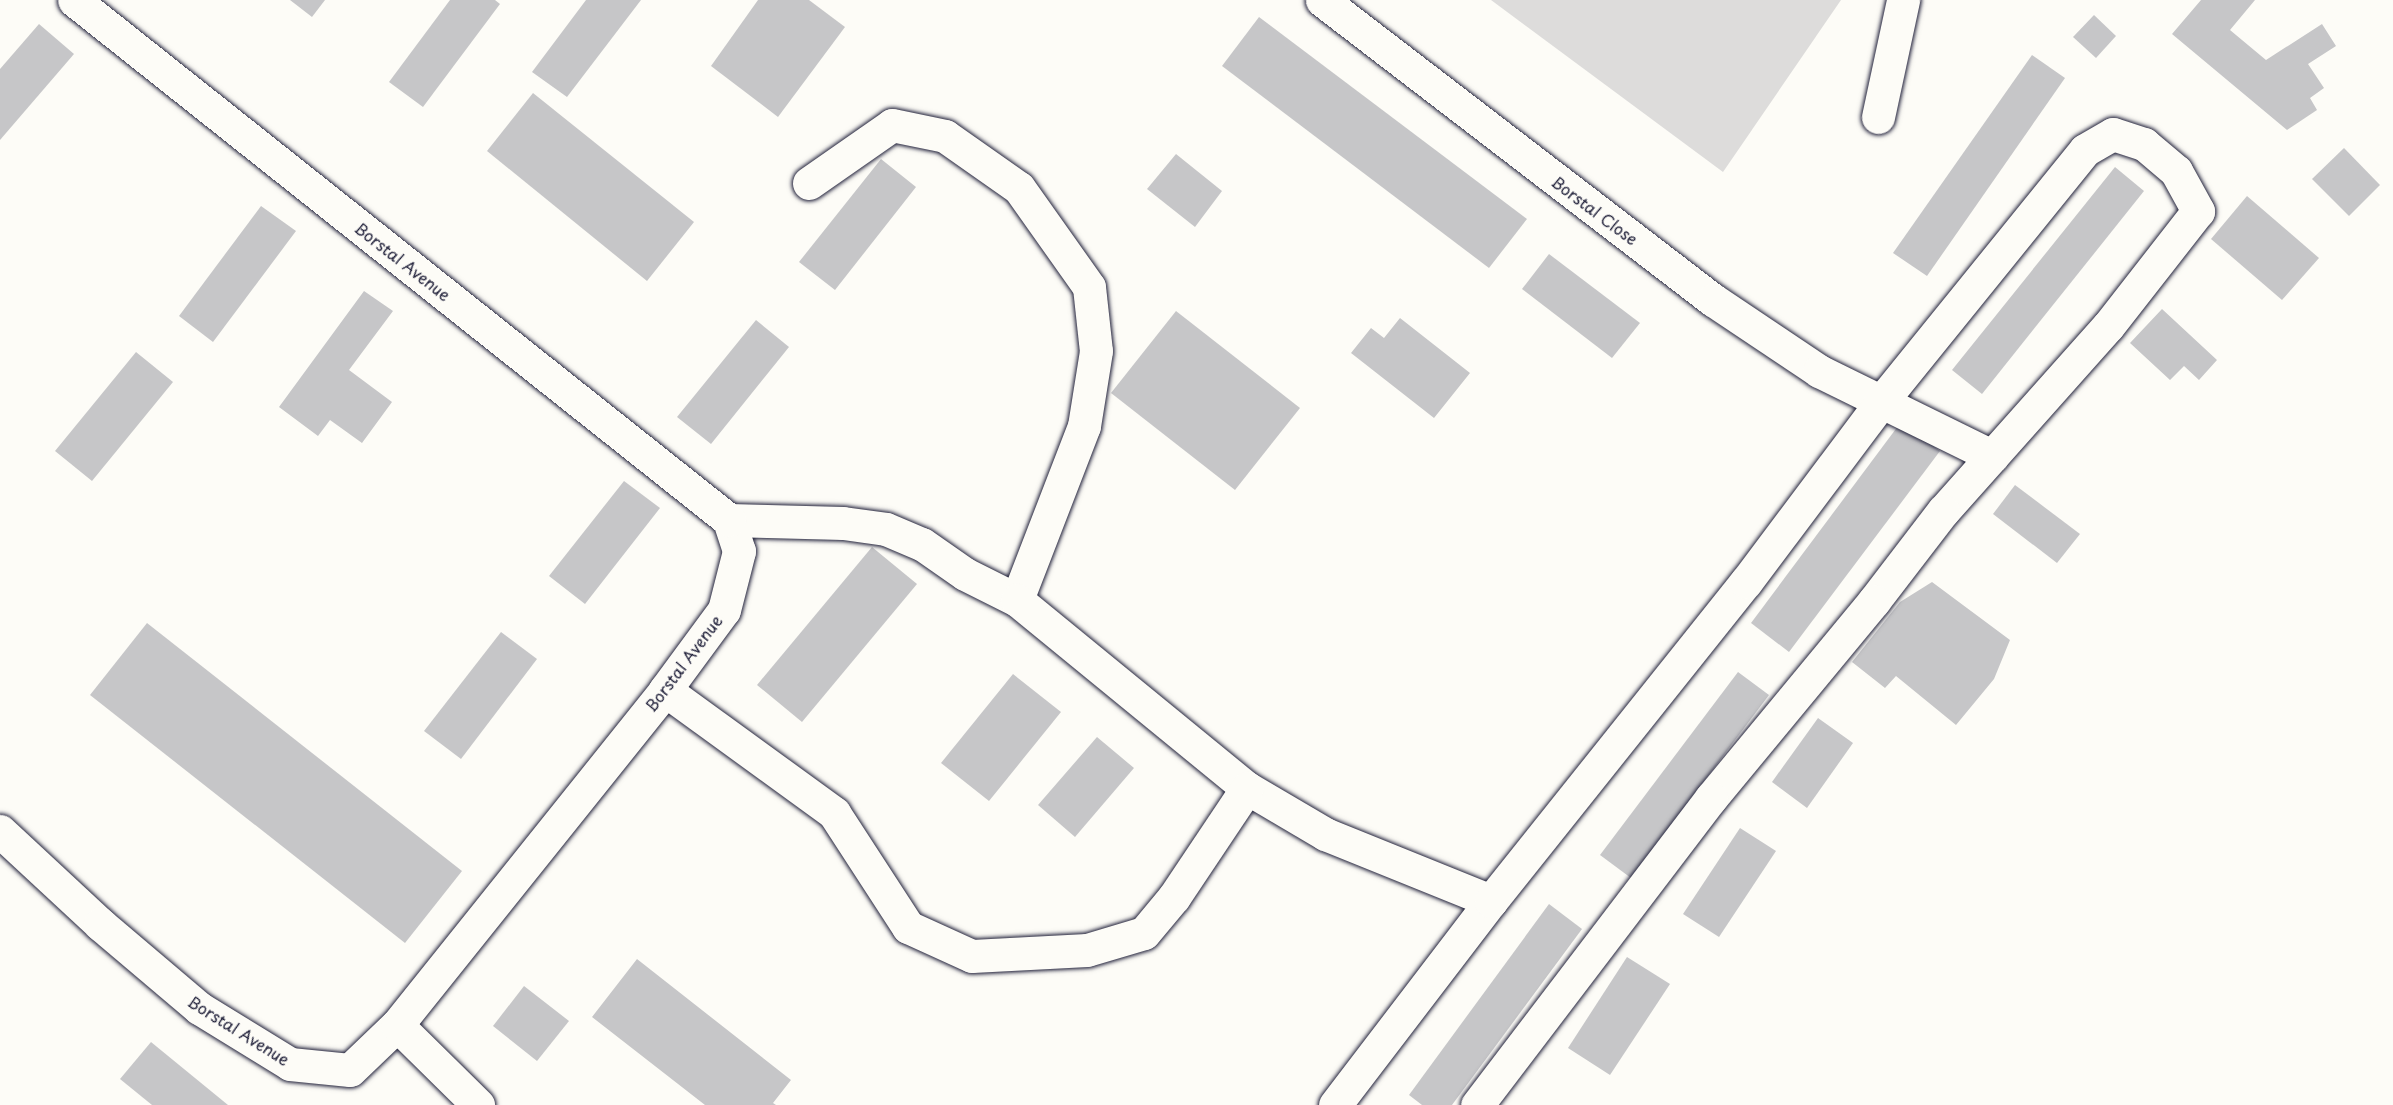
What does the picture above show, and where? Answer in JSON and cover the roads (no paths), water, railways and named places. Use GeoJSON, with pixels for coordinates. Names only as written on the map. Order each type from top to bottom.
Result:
{"type":"FeatureCollection","features":[{"type":"Feature","properties":{"kind":"street","name":"Borstal Avenue"},"geometry":{"type":"LineString","coordinates":[[0,831],[100,924],[199,1008],[290,1064],[350,1070],[396,1025],[539,843],[665,690],[723,610],[739,551],[729,520],[74,0]]}},
{"type":"Feature","properties":{"kind":"street","name":"Borstal Close"},"geometry":{"type":"LineString","coordinates":[[1322,0],[1713,300],[1819,371],[1992,456]]}},
{"type":"Feature","properties":{"kind":"street"},"geometry":{"type":"LineString","coordinates":[[1878,117],[1903,0]]}},
{"type":"Feature","properties":{"kind":"street"},"geometry":{"type":"LineString","coordinates":[[809,183],[892,125],[945,136],[1019,188],[1089,286],[1095,351],[1083,426],[1017,600]]}},
{"type":"Feature","properties":{"kind":"street"},"geometry":{"type":"LineString","coordinates":[[1335,1105],[1491,901],[1746,582],[1881,402],[2085,150],[2113,134],[2144,144],[2176,171],[2198,211],[2108,326],[1992,456],[1711,798],[1477,1105]]}},
{"type":"Feature","properties":{"kind":"street"},"geometry":{"type":"LineString","coordinates":[[729,520],[843,523],[886,530],[922,544],[965,574],[1017,600],[1247,788],[1325,834],[1491,901]]}},
{"type":"Feature","properties":{"kind":"street"},"geometry":{"type":"LineString","coordinates":[[665,690],[834,813],[908,927],[972,956],[1087,950],[1143,933],[1174,897],[1247,788]]}},
{"type":"Feature","properties":{"kind":"street"},"geometry":{"type":"LineString","coordinates":[[396,1025],[478,1105]]}}]}
